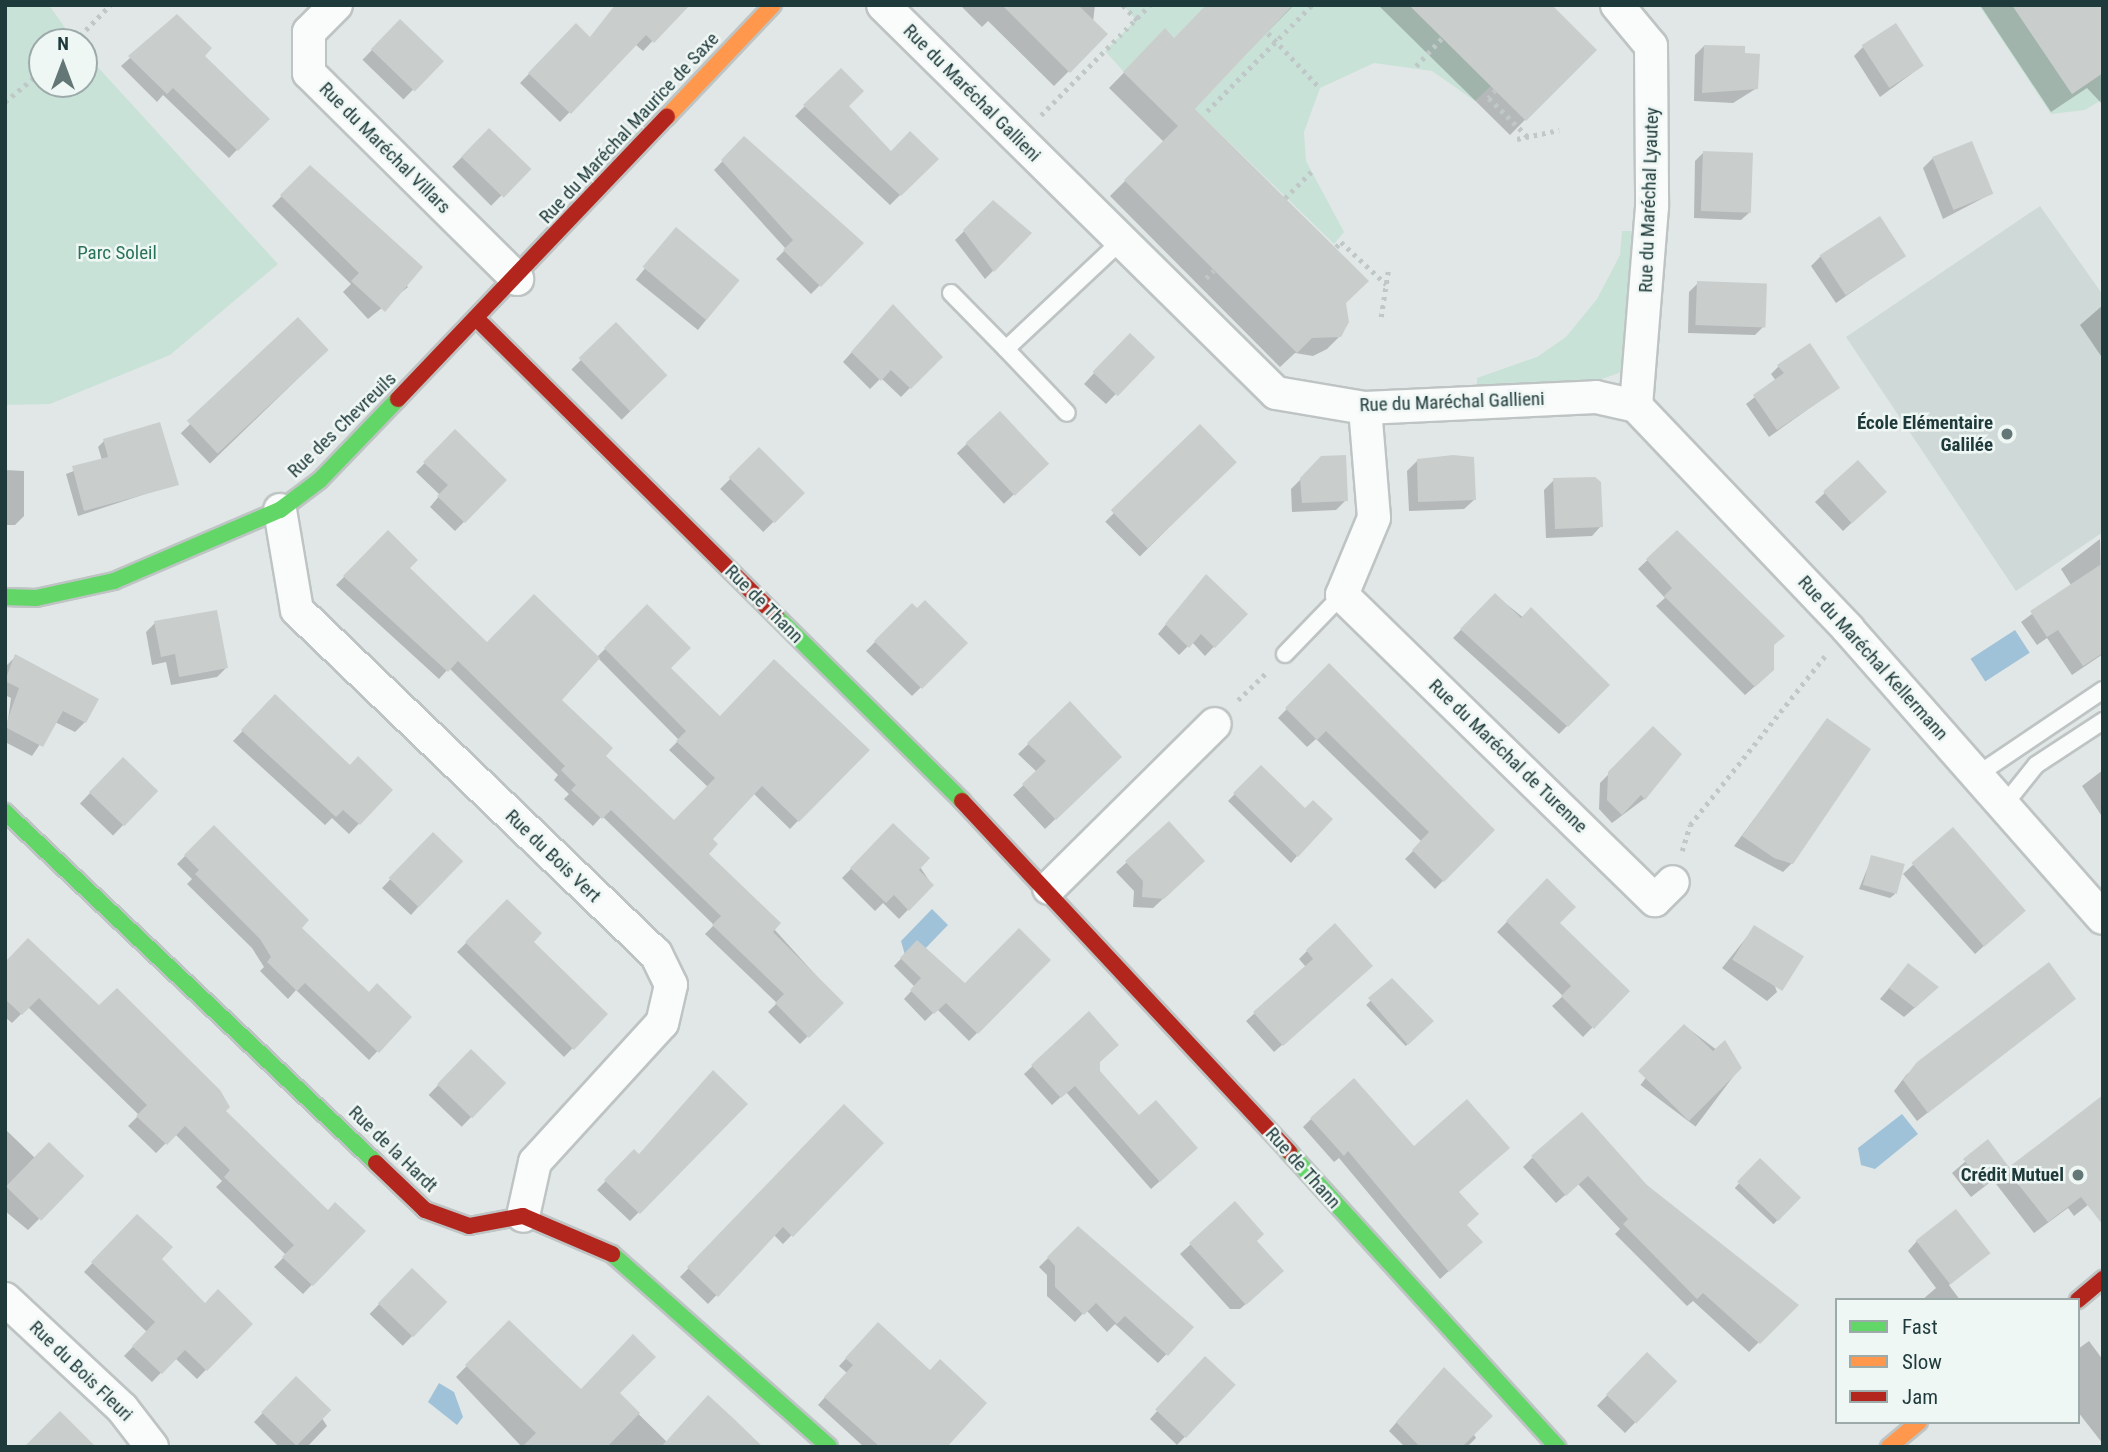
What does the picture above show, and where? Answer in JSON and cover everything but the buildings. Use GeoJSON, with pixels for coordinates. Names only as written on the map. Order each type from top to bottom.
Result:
{"type":"FeatureCollection","features":[{"type":"Feature","properties":{"kind":"street","name":"Rue du Maréchal Villars"},"geometry":{"type":"LineString","coordinates":[[337,5],[309,32],[309,73],[517,279]]}},
{"type":"Feature","properties":{"kind":"street","name":"Rue du Maréchal Maurice de Saxe"},"geometry":{"type":"LineString","coordinates":[[517,279],[773,5]]}},
{"type":"Feature","properties":{"kind":"street","name":"Rue du Maréchal Gallieni"},"geometry":{"type":"LineString","coordinates":[[883,5],[1276,393],[1366,408],[1596,397],[1636,406]]}},
{"type":"Feature","properties":{"kind":"street","name":"Rue du Maréchal Lyautey"},"geometry":{"type":"LineString","coordinates":[[1617,5],[1651,46],[1652,207],[1636,406]]}},
{"type":"Feature","properties":{"kind":"street","name":"Rue des Chevreuils"},"geometry":{"type":"LineString","coordinates":[[5,597],[36,598],[114,581],[280,510],[320,480],[517,279]]}},
{"type":"Feature","properties":{"kind":"street","name":"Rue de Thann"},"geometry":{"type":"LineString","coordinates":[[478,320],[1049,888],[1557,1447]]}},
{"type":"Feature","properties":{"kind":"street","name":"Rue du Maréchal Kellermann"},"geometry":{"type":"LineString","coordinates":[[1636,406],[1848,629],[2103,918]]}},
{"type":"Feature","properties":{"kind":"street"},"geometry":{"type":"LineString","coordinates":[[1342,595],[1374,518],[1366,408]]}},
{"type":"Feature","properties":{"kind":"street","name":"Rue du Bois Vert"},"geometry":{"type":"LineString","coordinates":[[280,510],[297,610],[656,954],[671,985],[662,1023],[535,1163],[523,1216]]}},
{"type":"Feature","properties":{"kind":"street","name":"Rue du Maréchal de Turenne"},"geometry":{"type":"LineString","coordinates":[[1342,595],[1655,900],[1673,882]]}},
{"type":"Feature","properties":{"kind":"street"},"geometry":{"type":"LineString","coordinates":[[1049,888],[1215,724]]}},
{"type":"Feature","properties":{"kind":"street","name":"Rue de la Hardt"},"geometry":{"type":"LineString","coordinates":[[5,812],[425,1210],[469,1226],[523,1216]]}},
{"type":"Feature","properties":{"kind":"street"},"geometry":{"type":"LineString","coordinates":[[523,1216],[628,1264],[829,1447]]}},
{"type":"Feature","properties":{"kind":"street"},"geometry":{"type":"LineString","coordinates":[[2080,1298],[2103,1279]]}},
{"type":"Feature","properties":{"kind":"street","name":"Rue du Bois Fleuri"},"geometry":{"type":"LineString","coordinates":[[5,1299],[122,1408],[152,1447]]}},
{"type":"Feature","properties":{"kind":"street"},"geometry":{"type":"LineString","coordinates":[[1889,1447],[1917,1424]]}},
{"type":"Feature","properties":{"kind":"lane"},"geometry":{"type":"LineString","coordinates":[[1006,349],[1121,240]]}},
{"type":"Feature","properties":{"kind":"lane"},"geometry":{"type":"LineString","coordinates":[[951,293],[1067,414]]}},
{"type":"Feature","properties":{"kind":"lane"},"geometry":{"type":"LineString","coordinates":[[1285,654],[1342,595]]}},
{"type":"Feature","properties":{"kind":"lane"},"geometry":{"type":"LineString","coordinates":[[1977,775],[2103,690]]}},
{"type":"Feature","properties":{"kind":"lane"},"geometry":{"type":"LineString","coordinates":[[2004,805],[2036,765],[2103,721]]}},
{"type":"Feature","properties":{"kind":"path"},"geometry":{"type":"LineString","coordinates":[[88,28],[110,5]]}},
{"type":"Feature","properties":{"kind":"path"},"geometry":{"type":"LineString","coordinates":[[1123,5],[1137,20]]}},
{"type":"Feature","properties":{"kind":"path"},"geometry":{"type":"LineString","coordinates":[[1018,138],[1150,5]]}},
{"type":"Feature","properties":{"kind":"path"},"geometry":{"type":"LineString","coordinates":[[1207,111],[1312,5]]}},
{"type":"Feature","properties":{"kind":"path"},"geometry":{"type":"LineString","coordinates":[[1268,33],[1320,88]]}},
{"type":"Feature","properties":{"kind":"path"},"geometry":{"type":"LineString","coordinates":[[1416,66],[1442,38]]}},
{"type":"Feature","properties":{"kind":"path"},"geometry":{"type":"LineString","coordinates":[[5,102],[28,83]]}},
{"type":"Feature","properties":{"kind":"path"},"geometry":{"type":"LineString","coordinates":[[1496,90],[1489,98],[1528,137]]}},
{"type":"Feature","properties":{"kind":"path"},"geometry":{"type":"LineString","coordinates":[[1517,139],[1559,130]]}},
{"type":"Feature","properties":{"kind":"path"},"geometry":{"type":"LineString","coordinates":[[1285,198],[1311,173]]}},
{"type":"Feature","properties":{"kind":"path"},"geometry":{"type":"LineString","coordinates":[[1336,247],[1341,242],[1386,284]]}},
{"type":"Feature","properties":{"kind":"path"},"geometry":{"type":"LineString","coordinates":[[1381,317],[1388,271]]}},
{"type":"Feature","properties":{"kind":"path"},"geometry":{"type":"LineString","coordinates":[[1673,882],[1690,825],[1848,629]]}},
{"type":"Feature","properties":{"kind":"path"},"geometry":{"type":"LineString","coordinates":[[1215,724],[1285,654]]}},
{"type":"Feature","properties":{"kind":"shaded area","name":"École Elémentaire Galilée"},"geometry":{"type":"Polygon","coordinates":[[[2040,206],[2103,295],[2103,532],[2016,591],[1846,337],[2040,206]]]}},
{"type":"Feature","properties":{"kind":"green space","name":"Parc Soleil"},"geometry":{"type":"Polygon","coordinates":[[[5,5],[49,5],[65,28],[28,28],[28,98],[98,98],[98,67],[278,264],[170,355],[50,404],[5,405],[5,5]]]}},
{"type":"Feature","properties":{"kind":"green space"},"geometry":{"type":"Polygon","coordinates":[[[1123,5],[1206,5],[1174,38],[1165,29],[1132,81],[1105,51],[1136,20],[1123,5]]]}},
{"type":"Feature","properties":{"kind":"green space"},"geometry":{"type":"Polygon","coordinates":[[[1293,5],[1409,5],[1491,86],[1475,101],[1432,71],[1374,63],[1320,88],[1304,132],[1306,161],[1344,232],[1334,244],[1195,109],[1293,5]]]}},
{"type":"Feature","properties":{"kind":"green space"},"geometry":{"type":"Polygon","coordinates":[[[1979,5],[2012,5],[2072,94],[2103,73],[2103,99],[2085,110],[2051,114],[1979,5]]]}},
{"type":"Feature","properties":{"kind":"green space"},"geometry":{"type":"Polygon","coordinates":[[[1622,231],[1631,231],[1628,350],[1619,373],[1593,382],[1477,385],[1477,378],[1537,357],[1566,337],[1597,299],[1620,255],[1622,231]]]}},
{"type":"Feature","properties":{"kind":"water"},"geometry":{"type":"Polygon","coordinates":[[[2015,630],[2030,653],[1985,682],[1971,659],[2015,630]]]}},
{"type":"Feature","properties":{"kind":"water"},"geometry":{"type":"Polygon","coordinates":[[[932,909],[948,925],[918,956],[905,955],[901,941],[932,909]]]}},
{"type":"Feature","properties":{"kind":"water"},"geometry":{"type":"Polygon","coordinates":[[[1902,1114],[1918,1134],[1875,1169],[1861,1165],[1858,1148],[1902,1114]]]}},
{"type":"Feature","properties":{"kind":"water"},"geometry":{"type":"Polygon","coordinates":[[[439,1383],[454,1392],[463,1417],[457,1425],[428,1402],[439,1383]]]}},
{"type":"Feature","properties":{"kind":"traffic: fast"},"geometry":{"type":"LineString","coordinates":[[5,597],[36,598],[114,581],[280,510],[320,480],[398,399]]}},
{"type":"Feature","properties":{"kind":"traffic: fast"},"geometry":{"type":"LineString","coordinates":[[776,616],[962,801]]}},
{"type":"Feature","properties":{"kind":"traffic: fast"},"geometry":{"type":"LineString","coordinates":[[5,812],[376,1163]]}},
{"type":"Feature","properties":{"kind":"traffic: fast"},"geometry":{"type":"LineString","coordinates":[[1289,1152],[1557,1447]]}},
{"type":"Feature","properties":{"kind":"traffic: fast"},"geometry":{"type":"LineString","coordinates":[[612,1254],[829,1447]]}},
{"type":"Feature","properties":{"kind":"traffic: slow"},"geometry":{"type":"LineString","coordinates":[[667,117],[773,5]]}},
{"type":"Feature","properties":{"kind":"traffic: slow"},"geometry":{"type":"LineString","coordinates":[[1889,1447],[1917,1424]]}},
{"type":"Feature","properties":{"kind":"traffic: jam"},"geometry":{"type":"LineString","coordinates":[[398,399],[667,117]]}},
{"type":"Feature","properties":{"kind":"traffic: jam"},"geometry":{"type":"LineString","coordinates":[[478,320],[776,616]]}},
{"type":"Feature","properties":{"kind":"traffic: jam"},"geometry":{"type":"LineString","coordinates":[[962,801],[1289,1152]]}},
{"type":"Feature","properties":{"kind":"traffic: jam"},"geometry":{"type":"LineString","coordinates":[[376,1163],[425,1210],[469,1226],[523,1216],[612,1254]]}},
{"type":"Feature","properties":{"kind":"traffic: jam"},"geometry":{"type":"LineString","coordinates":[[2080,1298],[2103,1279]]}},
{"type":"Feature","properties":{"kind":"place","name":"École Elémentaire Galilée"},"geometry":{"type":"Point","coordinates":[2007,434]}},
{"type":"Feature","properties":{"kind":"place","name":"Crédit Mutuel"},"geometry":{"type":"Point","coordinates":[2078,1175]}}]}
